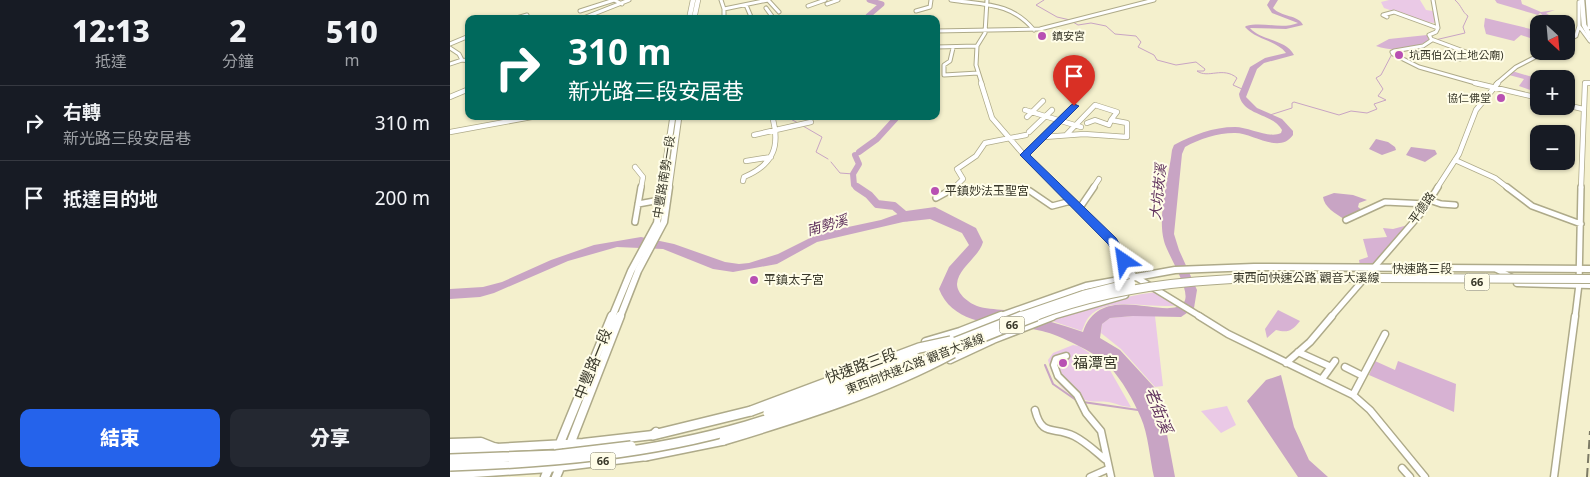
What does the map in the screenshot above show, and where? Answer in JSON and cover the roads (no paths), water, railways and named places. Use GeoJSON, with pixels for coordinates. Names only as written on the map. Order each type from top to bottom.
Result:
{"type":"FeatureCollection","features":[{"type":"Feature","properties":{"kind":"highway","name":"東西向快速公路 觀音大溪線"},"geometry":{"type":"LineString","coordinates":[[450,467],[539,463],[585,458],[621,453],[717,433],[784,414],[972,339],[1052,304],[1092,291],[1148,280],[1190,275],[1260,273],[1590,275]]}},
{"type":"Feature","properties":{"kind":"highway","name":"東西向快速公路 觀音大溪線"},"geometry":{"type":"LineString","coordinates":[[450,459],[556,455],[628,447],[705,431],[788,407],[1088,298],[1149,285],[1177,281],[1285,277],[1590,279]]}},
{"type":"Feature","properties":{"kind":"highway"},"geometry":{"type":"LineString","coordinates":[[653,435],[752,411],[919,348],[972,339]]}},
{"type":"Feature","properties":{"kind":"highway"},"geometry":{"type":"LineString","coordinates":[[645,456],[724,440],[784,422],[902,378],[939,361],[972,339]]}},
{"type":"Feature","properties":{"kind":"highway"},"geometry":{"type":"LineString","coordinates":[[450,451],[496,448]]}},
{"type":"Feature","properties":{"kind":"highway"},"geometry":{"type":"LineString","coordinates":[[450,475],[462,473]]}},
{"type":"Feature","properties":{"kind":"main road"},"geometry":{"type":"LineString","coordinates":[[690,15],[693,0]]}},
{"type":"Feature","properties":{"kind":"main road"},"geometry":{"type":"LineString","coordinates":[[695,15],[698,0]]}},
{"type":"Feature","properties":{"kind":"main road"},"geometry":{"type":"LineString","coordinates":[[1581,0],[1580,9],[1584,25],[1590,36]]}},
{"type":"Feature","properties":{"kind":"main road"},"geometry":{"type":"LineString","coordinates":[[1588,1],[1590,27]]}},
{"type":"Feature","properties":{"kind":"main road","name":"中豐路南勢一段"},"geometry":{"type":"LineString","coordinates":[[653,236],[657,223],[672,120]]}},
{"type":"Feature","properties":{"kind":"main road","name":"中豐路南勢一段"},"geometry":{"type":"LineString","coordinates":[[653,236],[664,222],[678,120]]}},
{"type":"Feature","properties":{"kind":"main road"},"geometry":{"type":"LineString","coordinates":[[660,200],[667,198]]}},
{"type":"Feature","properties":{"kind":"main road"},"geometry":{"type":"LineString","coordinates":[[645,251],[653,236]]}},
{"type":"Feature","properties":{"kind":"main road","name":"中豐路一段"},"geometry":{"type":"LineString","coordinates":[[556,477],[645,251]]}},
{"type":"Feature","properties":{"kind":"main road","name":"中豐路一段"},"geometry":{"type":"LineString","coordinates":[[545,477],[631,271],[645,251]]}},
{"type":"Feature","properties":{"kind":"main road","name":"快速路三段"},"geometry":{"type":"LineString","coordinates":[[450,443],[481,442],[496,448],[570,444],[653,435],[659,430],[751,406],[861,370],[1015,310],[1086,286],[1134,276],[1194,268],[1590,268]]}},
{"type":"Feature","properties":{"kind":"main road","name":"快速路三段"},"geometry":{"type":"LineString","coordinates":[[1157,289],[1199,284],[1363,281],[1590,285]]}},
{"type":"Feature","properties":{"kind":"main road","name":"66"},"geometry":{"type":"LineString","coordinates":[[462,473],[549,468],[645,456],[655,458],[769,431],[870,391],[903,383],[966,352],[1045,317],[1082,305],[1157,289]]}},
{"type":"Feature","properties":{"kind":"street"},"geometry":{"type":"LineString","coordinates":[[580,11],[614,0],[622,4]]}},
{"type":"Feature","properties":{"kind":"street"},"geometry":{"type":"LineString","coordinates":[[592,15],[629,0]]}},
{"type":"Feature","properties":{"kind":"street"},"geometry":{"type":"LineString","coordinates":[[693,0],[698,0]]}},
{"type":"Feature","properties":{"kind":"street"},"geometry":{"type":"LineString","coordinates":[[721,0],[724,15]]}},
{"type":"Feature","properties":{"kind":"street"},"geometry":{"type":"LineString","coordinates":[[724,9],[768,0],[778,12]]}},
{"type":"Feature","properties":{"kind":"street"},"geometry":{"type":"LineString","coordinates":[[827,4],[838,0]]}},
{"type":"Feature","properties":{"kind":"street"},"geometry":{"type":"LineString","coordinates":[[916,11],[930,7],[931,0]]}},
{"type":"Feature","properties":{"kind":"street"},"geometry":{"type":"LineString","coordinates":[[951,0],[981,3]]}},
{"type":"Feature","properties":{"kind":"street"},"geometry":{"type":"LineString","coordinates":[[940,31],[1034,30],[1154,0]]}},
{"type":"Feature","properties":{"kind":"street"},"geometry":{"type":"LineString","coordinates":[[1433,0],[1438,28],[1436,32],[1429,35],[1434,40],[1466,52],[1460,58]]}},
{"type":"Feature","properties":{"kind":"street"},"geometry":{"type":"LineString","coordinates":[[1581,0],[1588,1]]}},
{"type":"Feature","properties":{"kind":"street"},"geometry":{"type":"LineString","coordinates":[[808,6],[823,1]]}},
{"type":"Feature","properties":{"kind":"street"},"geometry":{"type":"LineString","coordinates":[[987,2],[985,30],[977,46],[976,65],[992,118],[1024,155],[1112,241],[1134,276],[1228,334],[1353,395],[1370,410],[1425,477]]}},
{"type":"Feature","properties":{"kind":"street"},"geometry":{"type":"LineString","coordinates":[[960,4],[987,2],[1003,7],[1027,19],[1034,30]]}},
{"type":"Feature","properties":{"kind":"street"},"geometry":{"type":"LineString","coordinates":[[746,5],[750,15]]}},
{"type":"Feature","properties":{"kind":"street"},"geometry":{"type":"LineString","coordinates":[[766,8],[771,15]]}},
{"type":"Feature","properties":{"kind":"street"},"geometry":{"type":"LineString","coordinates":[[1575,36],[1579,26],[1580,9]]}},
{"type":"Feature","properties":{"kind":"street"},"geometry":{"type":"LineString","coordinates":[[1387,18],[1383,15],[1394,12],[1438,28]]}},
{"type":"Feature","properties":{"kind":"street"},"geometry":{"type":"LineString","coordinates":[[1400,20],[1409,18]]}},
{"type":"Feature","properties":{"kind":"street"},"geometry":{"type":"LineString","coordinates":[[1579,26],[1590,41]]}},
{"type":"Feature","properties":{"kind":"street"},"geometry":{"type":"LineString","coordinates":[[450,44],[465,38]]}},
{"type":"Feature","properties":{"kind":"street"},"geometry":{"type":"LineString","coordinates":[[1434,40],[1423,46],[1392,53],[1419,67],[1492,88],[1530,96]]}},
{"type":"Feature","properties":{"kind":"street"},"geometry":{"type":"LineString","coordinates":[[940,47],[977,46]]}},
{"type":"Feature","properties":{"kind":"street"},"geometry":{"type":"LineString","coordinates":[[450,48],[460,54],[462,60]]}},
{"type":"Feature","properties":{"kind":"street"},"geometry":{"type":"LineString","coordinates":[[953,48],[950,60],[944,65],[944,75],[978,73]]}},
{"type":"Feature","properties":{"kind":"street"},"geometry":{"type":"LineString","coordinates":[[450,64],[465,60]]}},
{"type":"Feature","properties":{"kind":"street","name":"平德路"},"geometry":{"type":"LineString","coordinates":[[1286,363],[1310,342],[1416,221],[1455,160],[1476,110],[1492,88],[1516,67],[1530,60]]}},
{"type":"Feature","properties":{"kind":"street"},"geometry":{"type":"LineString","coordinates":[[1554,477],[1579,284],[1583,109],[1588,83]]}},
{"type":"Feature","properties":{"kind":"street"},"geometry":{"type":"LineString","coordinates":[[450,97],[465,90]]}},
{"type":"Feature","properties":{"kind":"street"},"geometry":{"type":"LineString","coordinates":[[1026,117],[1042,101]]}},
{"type":"Feature","properties":{"kind":"street"},"geometry":{"type":"LineString","coordinates":[[1066,135],[1095,105],[1117,112],[1109,124],[1095,120],[1087,123]]}},
{"type":"Feature","properties":{"kind":"street"},"geometry":{"type":"LineString","coordinates":[[1024,155],[1074,106]]}},
{"type":"Feature","properties":{"kind":"street"},"geometry":{"type":"LineString","coordinates":[[1575,107],[1583,109]]}},
{"type":"Feature","properties":{"kind":"street"},"geometry":{"type":"LineString","coordinates":[[1025,110],[1081,127]]}},
{"type":"Feature","properties":{"kind":"street"},"geometry":{"type":"LineString","coordinates":[[936,198],[956,187],[963,179],[958,169],[976,156],[985,143],[1010,139],[1028,133],[1052,110]]}},
{"type":"Feature","properties":{"kind":"street"},"geometry":{"type":"LineString","coordinates":[[450,132],[515,120]]}},
{"type":"Feature","properties":{"kind":"street"},"geometry":{"type":"LineString","coordinates":[[743,181],[746,176],[761,170],[770,161],[775,131],[773,120]]}},
{"type":"Feature","properties":{"kind":"street"},"geometry":{"type":"LineString","coordinates":[[1044,137],[1084,134],[1127,137],[1127,123],[1111,120]]}},
{"type":"Feature","properties":{"kind":"street"},"geometry":{"type":"LineString","coordinates":[[754,135],[812,122]]}},
{"type":"Feature","properties":{"kind":"street"},"geometry":{"type":"LineString","coordinates":[[746,161],[771,157]]}},
{"type":"Feature","properties":{"kind":"street"},"geometry":{"type":"LineString","coordinates":[[1455,160],[1495,178],[1532,206],[1581,224]]}},
{"type":"Feature","properties":{"kind":"street"},"geometry":{"type":"LineString","coordinates":[[635,167],[643,177],[635,222]]}},
{"type":"Feature","properties":{"kind":"street"},"geometry":{"type":"LineString","coordinates":[[1079,209],[1099,179]]}},
{"type":"Feature","properties":{"kind":"street"},"geometry":{"type":"LineString","coordinates":[[1030,191],[1052,206],[1071,202]]}},
{"type":"Feature","properties":{"kind":"street"},"geometry":{"type":"LineString","coordinates":[[638,204],[660,200]]}},
{"type":"Feature","properties":{"kind":"street"},"geometry":{"type":"LineString","coordinates":[[1346,220],[1385,202],[1428,202],[1455,205]]}},
{"type":"Feature","properties":{"kind":"street"},"geometry":{"type":"LineString","coordinates":[[1496,269],[1522,283]]}},
{"type":"Feature","properties":{"kind":"street"},"geometry":{"type":"LineString","coordinates":[[1353,395],[1385,334]]}},
{"type":"Feature","properties":{"kind":"street"},"geometry":{"type":"LineString","coordinates":[[1298,352],[1328,366]]}},
{"type":"Feature","properties":{"kind":"street"},"geometry":{"type":"LineString","coordinates":[[1066,356],[1056,359],[1055,369],[1062,383],[1081,402],[1085,412],[1103,435],[1106,460],[1111,477]]}},
{"type":"Feature","properties":{"kind":"street"},"geometry":{"type":"LineString","coordinates":[[1322,379],[1335,360]]}},
{"type":"Feature","properties":{"kind":"street"},"geometry":{"type":"LineString","coordinates":[[1345,367],[1364,376]]}},
{"type":"Feature","properties":{"kind":"street"},"geometry":{"type":"LineString","coordinates":[[861,370],[870,391]]}},
{"type":"Feature","properties":{"kind":"street"},"geometry":{"type":"LineString","coordinates":[[1035,410],[1036,416],[1046,430],[1053,433],[1072,435],[1106,460]]}},
{"type":"Feature","properties":{"kind":"street"},"geometry":{"type":"LineString","coordinates":[[450,467],[462,473]]}},
{"type":"Feature","properties":{"kind":"street"},"geometry":{"type":"LineString","coordinates":[[1402,468],[1410,477]]}},
{"type":"Feature","properties":{"kind":"street"},"geometry":{"type":"LineString","coordinates":[[1090,477],[1108,469]]}},
{"type":"Feature","properties":{"kind":"water","name":"老街溪"},"geometry":{"type":"Polygon","coordinates":[[[1270,0],[1278,0],[1273,8],[1276,11],[1298,19],[1303,25],[1286,29],[1250,28],[1260,35],[1285,46],[1294,55],[1264,63],[1257,69],[1246,97],[1257,108],[1282,119],[1293,131],[1293,135],[1287,141],[1273,143],[1241,134],[1228,133],[1196,141],[1185,147],[1182,154],[1174,234],[1197,290],[1194,308],[1181,317],[1133,316],[1110,318],[1102,324],[1100,338],[1120,350],[1154,387],[1166,429],[1175,477],[1154,477],[1145,431],[1138,411],[1123,384],[1103,361],[1087,350],[1058,336],[1028,328],[998,325],[969,318],[957,312],[947,302],[939,289],[949,267],[969,245],[962,233],[930,219],[903,222],[817,242],[777,264],[733,272],[713,269],[663,249],[617,247],[568,261],[494,293],[480,297],[450,299],[450,289],[483,287],[502,282],[551,260],[594,245],[641,237],[674,244],[725,262],[749,263],[778,254],[820,233],[881,220],[906,211],[935,207],[976,228],[983,242],[961,273],[957,284],[964,298],[977,306],[1004,310],[1083,332],[1092,316],[1104,308],[1119,305],[1176,307],[1184,302],[1186,297],[1185,290],[1166,247],[1162,231],[1164,196],[1172,150],[1174,145],[1188,138],[1219,128],[1235,127],[1271,135],[1281,133],[1282,130],[1278,124],[1246,107],[1241,101],[1239,94],[1250,67],[1265,58],[1286,53],[1277,45],[1255,35],[1245,27],[1259,24],[1285,26],[1298,23],[1272,13],[1267,5],[1270,0]]]}},
{"type":"Feature","properties":{"kind":"water"},"geometry":{"type":"Polygon","coordinates":[[[1376,139],[1388,142],[1396,150],[1382,155],[1369,149],[1376,139]]]}},
{"type":"Feature","properties":{"kind":"water"},"geometry":{"type":"Polygon","coordinates":[[[1411,147],[1435,150],[1437,154],[1425,162],[1406,155],[1411,147]]]}},
{"type":"Feature","properties":{"kind":"water"},"geometry":{"type":"Polygon","coordinates":[[[1334,193],[1353,195],[1367,200],[1359,203],[1358,207],[1362,210],[1344,219],[1331,210],[1324,201],[1323,197],[1334,193]]]}},
{"type":"Feature","properties":{"kind":"water"},"geometry":{"type":"Polygon","coordinates":[[[1281,375],[1294,427],[1309,460],[1328,477],[1298,477],[1247,401],[1266,380],[1281,375]]]}},
{"type":"Feature","properties":{"kind":"waterway"},"geometry":{"type":"LineString","coordinates":[[869,0],[882,4],[869,15]]}},
{"type":"Feature","properties":{"kind":"waterway"},"geometry":{"type":"LineString","coordinates":[[1044,0],[1036,5],[1057,17],[1070,20]]}},
{"type":"Feature","properties":{"kind":"waterway"},"geometry":{"type":"LineString","coordinates":[[1435,40],[1465,33],[1463,27],[1468,16],[1455,0]]}},
{"type":"Feature","properties":{"kind":"waterway"},"geometry":{"type":"LineString","coordinates":[[1073,22],[1078,25],[1091,23],[1106,26],[1115,34],[1136,36],[1141,42],[1138,47],[1154,55],[1157,60],[1176,65],[1196,62],[1205,69],[1204,71],[1197,71],[1206,74],[1226,73],[1232,75],[1237,78],[1233,85],[1242,89]]}},
{"type":"Feature","properties":{"kind":"waterway"},"geometry":{"type":"LineString","coordinates":[[1270,115],[1292,108],[1292,103],[1294,102],[1339,115],[1351,111],[1367,113],[1377,109],[1374,104],[1386,100],[1378,96],[1383,89],[1376,78],[1381,75],[1392,54]]}},
{"type":"Feature","properties":{"kind":"waterway"},"geometry":{"type":"LineString","coordinates":[[792,120],[798,123]]}},
{"type":"Feature","properties":{"kind":"waterway"},"geometry":{"type":"LineString","coordinates":[[859,152],[877,139],[894,120]]}},
{"type":"Feature","properties":{"kind":"waterway"},"geometry":{"type":"LineString","coordinates":[[803,126],[822,137],[816,152],[828,159]]}},
{"type":"Feature","properties":{"kind":"waterway"},"geometry":{"type":"LineString","coordinates":[[855,155],[859,164],[853,174],[854,185],[859,188]]}},
{"type":"Feature","properties":{"kind":"waterway"},"geometry":{"type":"LineString","coordinates":[[831,162],[840,173],[853,174]]}},
{"type":"Feature","properties":{"kind":"waterway"},"geometry":{"type":"LineString","coordinates":[[857,187],[869,195],[877,204],[894,206],[907,217]]}},
{"type":"Feature","properties":{"kind":"waterway"},"geometry":{"type":"LineString","coordinates":[[1045,365],[1053,384],[1076,400]]}},
{"type":"Feature","properties":{"kind":"waterway"},"geometry":{"type":"LineString","coordinates":[[1083,402],[1138,410]]}},
{"type":"Feature","properties":{"kind":"railway"},"geometry":{"type":"LineString","coordinates":[[1587,477],[1590,431]]}},
{"type":"Feature","properties":{"kind":"place","name":"鎮安宮"},"geometry":{"type":"Point","coordinates":[1042,36]}},
{"type":"Feature","properties":{"kind":"place","name":"坑西伯公(土地公廟)"},"geometry":{"type":"Point","coordinates":[1399,55]}},
{"type":"Feature","properties":{"kind":"place","name":"協仁佛堂"},"geometry":{"type":"Point","coordinates":[1501,98]}},
{"type":"Feature","properties":{"kind":"place","name":"平鎮妙法玉聖宮"},"geometry":{"type":"Point","coordinates":[935,191]}},
{"type":"Feature","properties":{"kind":"place","name":"平鎮太子宮"},"geometry":{"type":"Point","coordinates":[754,280]}},
{"type":"Feature","properties":{"kind":"place","name":"福潭宮"},"geometry":{"type":"Point","coordinates":[1063,363]}},
{"type":"Feature","properties":{"kind":"water label","name":"大坑崁溪"},"geometry":{"type":"Point","coordinates":[1158,192]}},
{"type":"Feature","properties":{"kind":"water label","name":"南勢溪"},"geometry":{"type":"Point","coordinates":[827,225]}}]}
